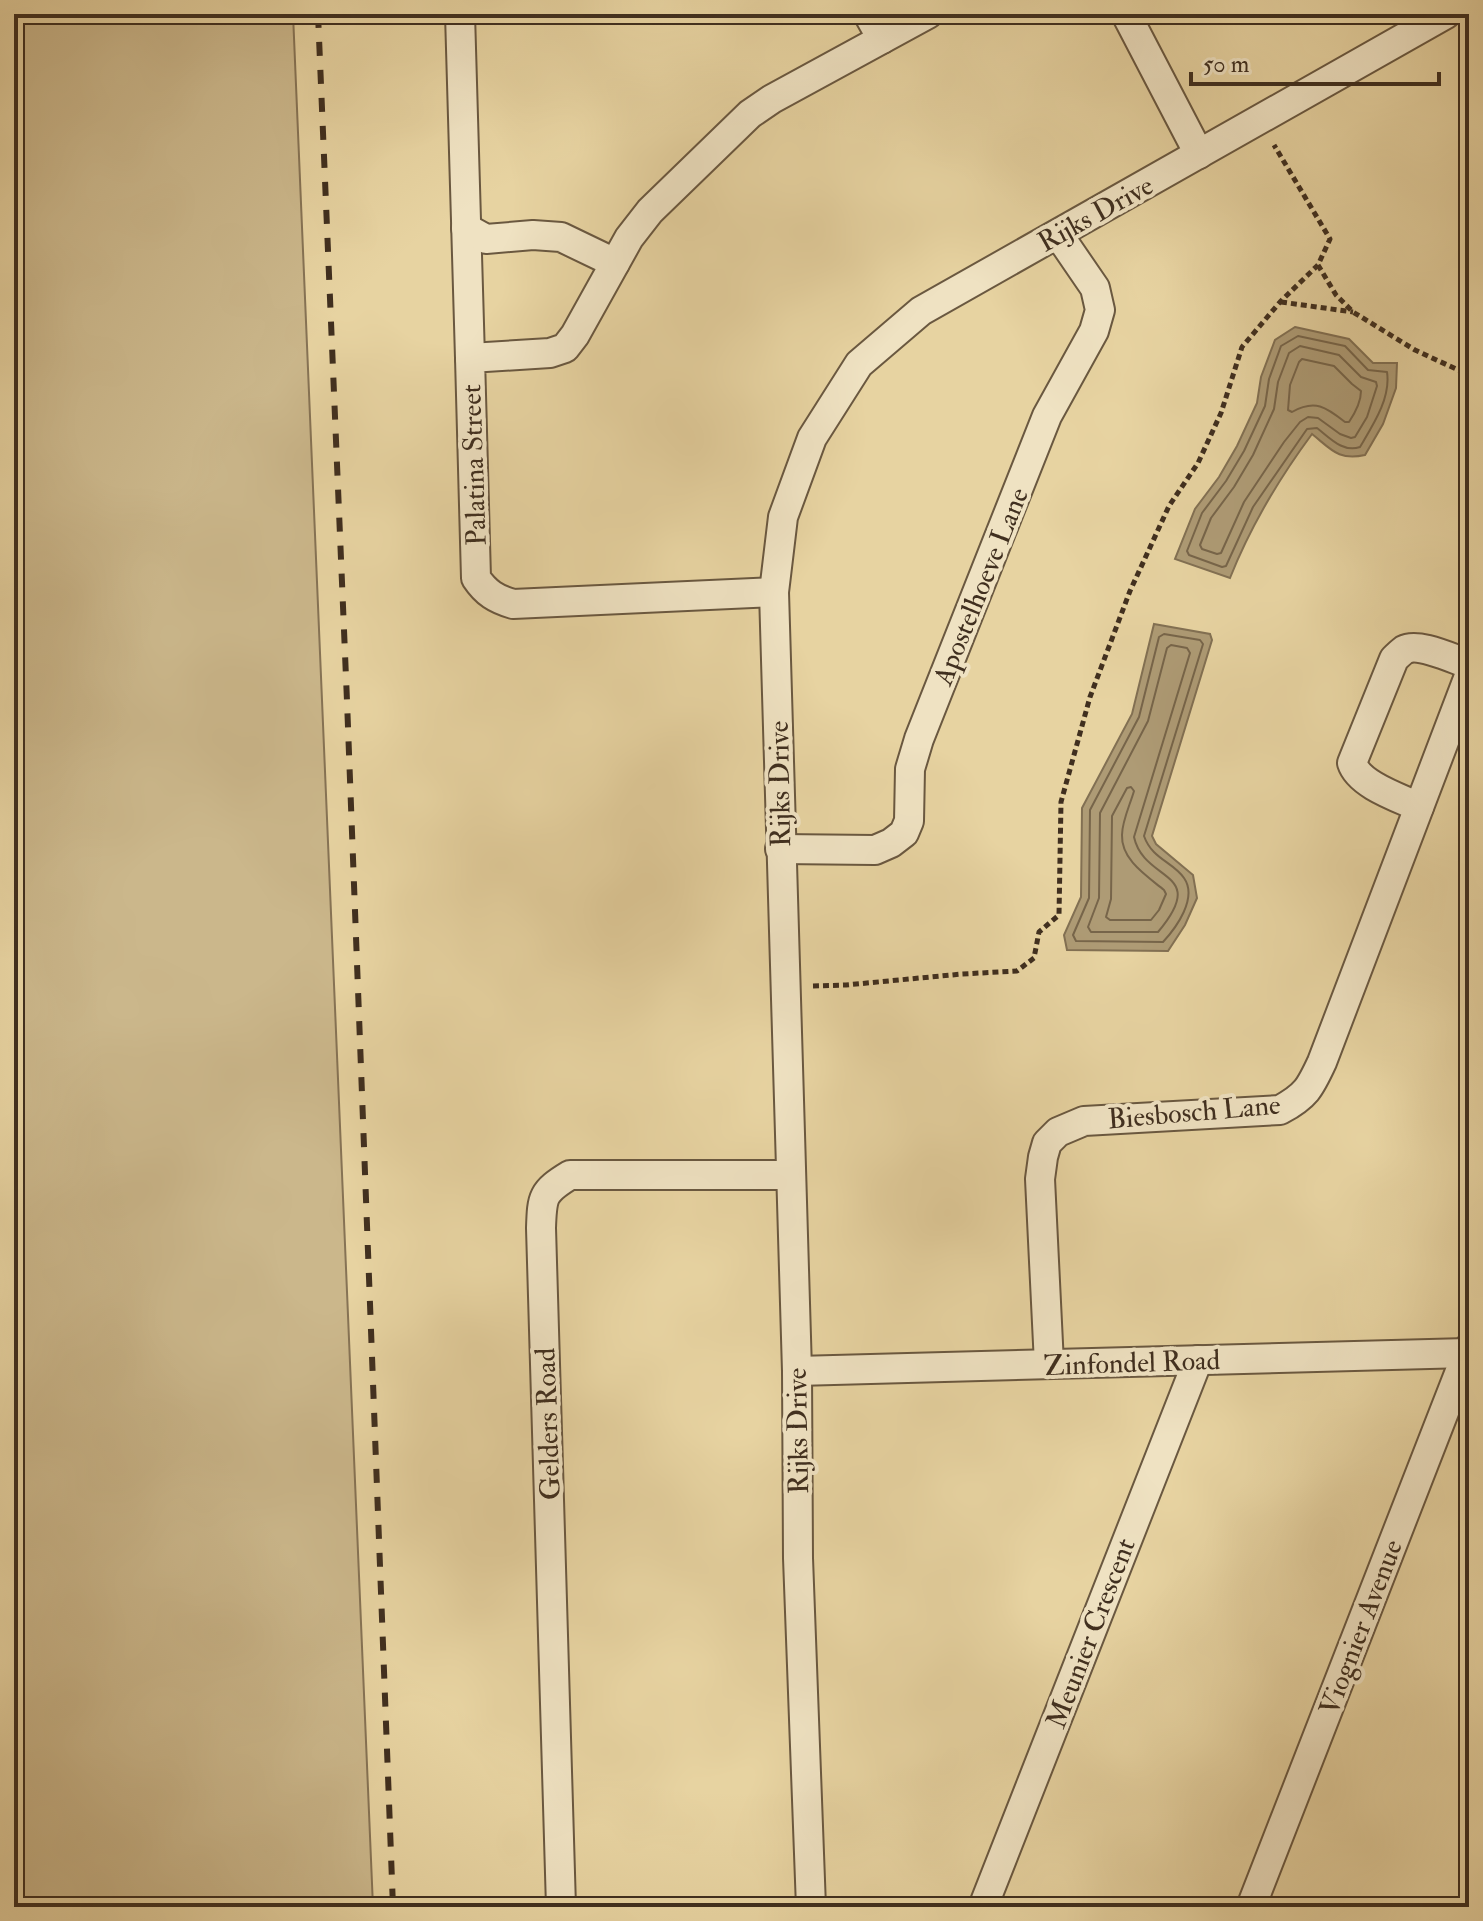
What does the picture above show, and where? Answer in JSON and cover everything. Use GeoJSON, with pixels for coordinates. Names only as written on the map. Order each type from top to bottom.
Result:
{"type":"FeatureCollection","features":[{"type":"Feature","properties":{"kind":"street"},"geometry":{"type":"LineString","coordinates":[[460,14],[470,358]]}},
{"type":"Feature","properties":{"kind":"street"},"geometry":{"type":"LineString","coordinates":[[868,14],[882,39]]}},
{"type":"Feature","properties":{"kind":"street","name":"Palatina Street"},"geometry":{"type":"LineString","coordinates":[[774,592],[513,604],[485,591],[476,578],[470,358],[550,353],[565,348],[629,238],[650,211],[750,114],[928,14]]}},
{"type":"Feature","properties":{"kind":"street"},"geometry":{"type":"LineString","coordinates":[[1126,14],[1199,154]]}},
{"type":"Feature","properties":{"kind":"street","name":"Rijks Drive"},"geometry":{"type":"LineString","coordinates":[[811,1907],[798,1558],[797,1371],[774,592],[783,517],[812,438],[859,364],[921,311],[1446,14]]}},
{"type":"Feature","properties":{"kind":"street"},"geometry":{"type":"LineString","coordinates":[[466,228],[486,239],[533,235],[561,237],[615,263]]}},
{"type":"Feature","properties":{"kind":"street","name":"Apostelhoeve Lane"},"geometry":{"type":"LineString","coordinates":[[780,849],[875,850],[904,833],[909,821],[910,769],[919,739],[1047,416],[1094,331],[1100,310],[1095,288],[1058,234]]}},
{"type":"Feature","properties":{"kind":"street"},"geometry":{"type":"LineString","coordinates":[[1419,807],[1361,778],[1352,763],[1394,659],[1405,649],[1427,649],[1469,664]]}},
{"type":"Feature","properties":{"kind":"street","name":"Biesbosch Lane"},"geometry":{"type":"LineString","coordinates":[[1049,1364],[1040,1179],[1047,1143],[1058,1132],[1084,1121],[1280,1110],[1310,1088],[1469,676]]}},
{"type":"Feature","properties":{"kind":"street","name":"Gelders Road"},"geometry":{"type":"LineString","coordinates":[[561,1907],[542,1201],[553,1185],[570,1175],[790,1175]]}},
{"type":"Feature","properties":{"kind":"street","name":"Zinfondel Road"},"geometry":{"type":"LineString","coordinates":[[797,1371],[1468,1350]]}},
{"type":"Feature","properties":{"kind":"street","name":"Viognier Avenue"},"geometry":{"type":"LineString","coordinates":[[1251,1907],[1468,1350]]}},
{"type":"Feature","properties":{"kind":"street","name":"Meunier Crescent"},"geometry":{"type":"LineString","coordinates":[[983,1907],[1198,1360]]}},
{"type":"Feature","properties":{"kind":"path"},"geometry":{"type":"LineString","coordinates":[[785,987],[1017,971],[1034,958],[1039,932],[1059,915],[1061,802],[1090,697],[1130,591],[1169,506],[1198,463],[1221,413],[1242,347],[1280,302],[1318,265],[1330,239],[1260,120]]}},
{"type":"Feature","properties":{"kind":"path"},"geometry":{"type":"LineString","coordinates":[[1318,265],[1336,295],[1353,312],[1415,350],[1469,375]]}},
{"type":"Feature","properties":{"kind":"path"},"geometry":{"type":"LineString","coordinates":[[1280,302],[1353,312]]}},
{"type":"Feature","properties":{"kind":"shaded area"},"geometry":{"type":"Polygon","coordinates":[[[14,14],[293,14],[373,1907],[14,1907],[14,14]]]}},
{"type":"Feature","properties":{"kind":"water"},"geometry":{"type":"Polygon","coordinates":[[[1295,327],[1349,339],[1373,363],[1397,363],[1396,388],[1383,424],[1365,455],[1341,455],[1312,434],[1266,503],[1230,578],[1175,559],[1195,509],[1219,477],[1257,403],[1261,377],[1275,340],[1295,327]]]}},
{"type":"Feature","properties":{"kind":"water"},"geometry":{"type":"Polygon","coordinates":[[[1154,624],[1210,634],[1212,640],[1152,836],[1156,844],[1193,875],[1197,898],[1185,925],[1168,951],[1067,950],[1064,935],[1081,897],[1082,808],[1132,714],[1154,624]]]}},
{"type":"Feature","properties":{"kind":"railway"},"geometry":{"type":"LineString","coordinates":[[318,14],[393,1907]]}}]}
